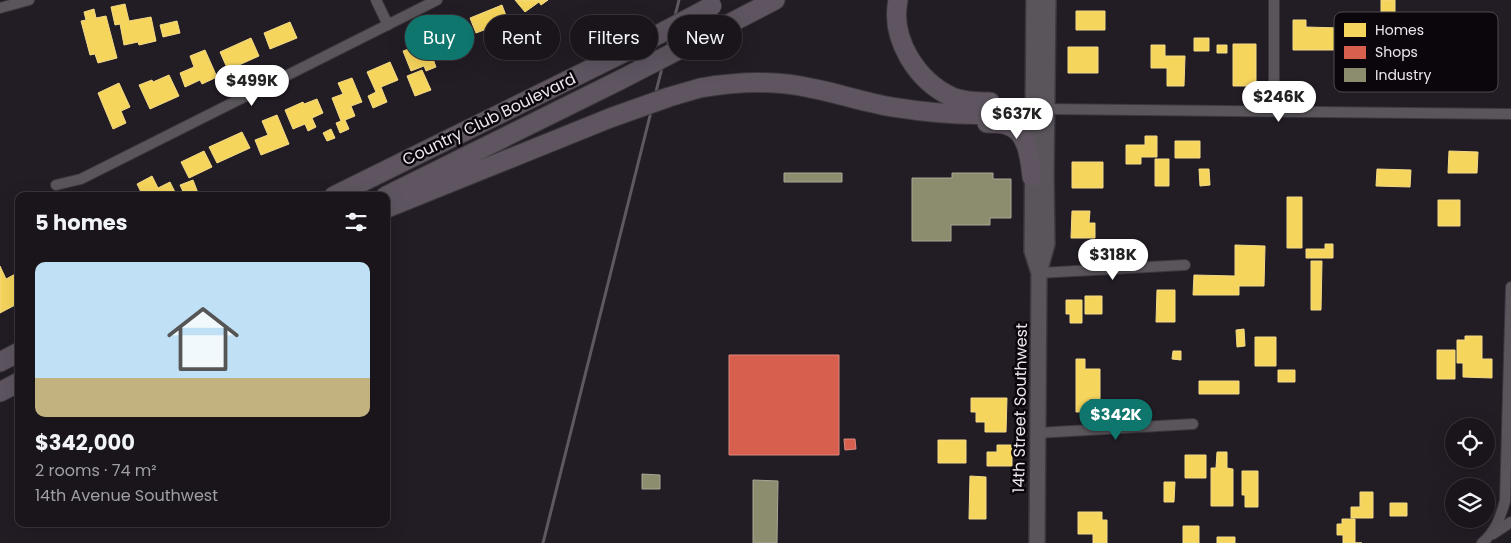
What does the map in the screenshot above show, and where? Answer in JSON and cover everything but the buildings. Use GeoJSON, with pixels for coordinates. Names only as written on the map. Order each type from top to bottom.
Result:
{"type":"FeatureCollection","features":[{"type":"Feature","properties":{"kind":"highway","name":"Country Club Boulevard"},"geometry":{"type":"LineString","coordinates":[[390,194],[620,80],[775,0]]}},
{"type":"Feature","properties":{"kind":"highway"},"geometry":{"type":"LineString","coordinates":[[898,0],[896,9],[898,32],[904,48],[915,68],[941,91],[954,98],[970,101],[1013,102],[1040,109]]}},
{"type":"Feature","properties":{"kind":"highway","name":"Country Club Boulevard"},"geometry":{"type":"LineString","coordinates":[[342,192],[631,49],[719,2]]}},
{"type":"Feature","properties":{"kind":"highway"},"geometry":{"type":"LineString","coordinates":[[390,207],[610,118],[700,88],[731,83],[788,84],[892,107],[952,114],[1013,114],[1040,109]]}},
{"type":"Feature","properties":{"kind":"highway"},"geometry":{"type":"LineString","coordinates":[[927,111],[954,119],[1008,125],[1017,131],[1024,141],[1029,156],[1032,177]]}},
{"type":"Feature","properties":{"kind":"highway"},"geometry":{"type":"LineString","coordinates":[[0,362],[15,354]]}},
{"type":"Feature","properties":{"kind":"highway"},"geometry":{"type":"LineString","coordinates":[[0,392],[15,384]]}},
{"type":"Feature","properties":{"kind":"street"},"geometry":{"type":"LineString","coordinates":[[0,8],[30,0]]}},
{"type":"Feature","properties":{"kind":"street"},"geometry":{"type":"LineString","coordinates":[[376,0],[388,25]]}},
{"type":"Feature","properties":{"kind":"street"},"geometry":{"type":"LineString","coordinates":[[56,185],[81,179],[437,0]]}},
{"type":"Feature","properties":{"kind":"street","name":"14th Street Southwest"},"geometry":{"type":"LineString","coordinates":[[1034,0],[1046,177],[1047,244],[1039,273],[1037,543]]}},
{"type":"Feature","properties":{"kind":"street","name":"14th Street Southwest"},"geometry":{"type":"LineString","coordinates":[[1039,273],[1032,250],[1032,177],[1040,109],[1048,0]]}},
{"type":"Feature","properties":{"kind":"street"},"geometry":{"type":"LineString","coordinates":[[1274,0],[1274,111]]}},
{"type":"Feature","properties":{"kind":"street"},"geometry":{"type":"LineString","coordinates":[[1040,109],[1511,114]]}},
{"type":"Feature","properties":{"kind":"street"},"geometry":{"type":"LineString","coordinates":[[1039,273],[1185,265]]}},
{"type":"Feature","properties":{"kind":"street"},"geometry":{"type":"LineString","coordinates":[[1492,534],[1500,518],[1505,501],[1511,287]]}},
{"type":"Feature","properties":{"kind":"street"},"geometry":{"type":"LineString","coordinates":[[1037,433],[1193,424]]}},
{"type":"Feature","properties":{"kind":"street"},"geometry":{"type":"LineString","coordinates":[[1482,543],[1511,522]]}},
{"type":"Feature","properties":{"kind":"railway"},"geometry":{"type":"LineString","coordinates":[[543,543],[679,0]]}}]}
